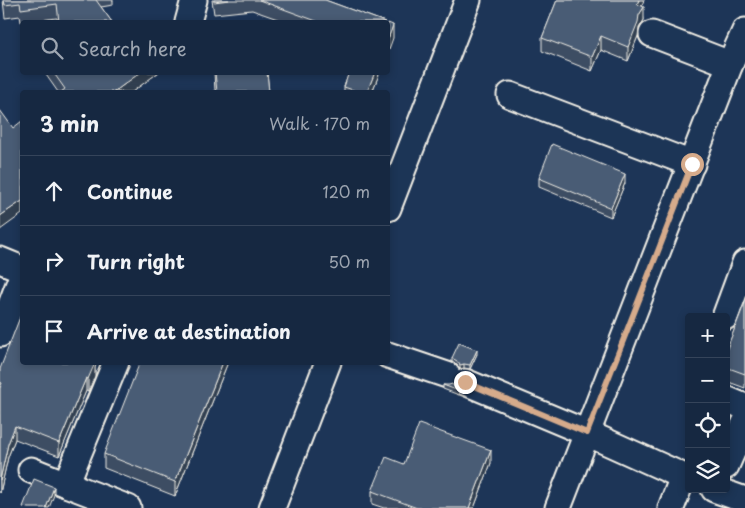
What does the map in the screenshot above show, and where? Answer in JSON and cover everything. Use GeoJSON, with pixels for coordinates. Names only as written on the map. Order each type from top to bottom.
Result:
{"type":"FeatureCollection","features":[{"type":"Feature","properties":{"kind":"street"},"geometry":{"type":"LineString","coordinates":[[189,20],[194,0]]}},
{"type":"Feature","properties":{"kind":"street"},"geometry":{"type":"LineString","coordinates":[[390,203],[468,0]]}},
{"type":"Feature","properties":{"kind":"street"},"geometry":{"type":"LineString","coordinates":[[558,508],[730,64],[745,30]]}},
{"type":"Feature","properties":{"kind":"street"},"geometry":{"type":"LineString","coordinates":[[652,34],[730,64]]}},
{"type":"Feature","properties":{"kind":"street"},"geometry":{"type":"LineString","coordinates":[[510,95],[692,164]]}},
{"type":"Feature","properties":{"kind":"street"},"geometry":{"type":"LineString","coordinates":[[0,260],[20,268]]}},
{"type":"Feature","properties":{"kind":"street"},"geometry":{"type":"LineString","coordinates":[[726,313],[745,263]]}},
{"type":"Feature","properties":{"kind":"street"},"geometry":{"type":"LineString","coordinates":[[0,334],[20,281]]}},
{"type":"Feature","properties":{"kind":"street"},"geometry":{"type":"LineString","coordinates":[[390,356],[456,378],[587,433],[685,478]]}},
{"type":"Feature","properties":{"kind":"street"},"geometry":{"type":"LineString","coordinates":[[66,484],[115,365]]}},
{"type":"Feature","properties":{"kind":"street"},"geometry":{"type":"LineString","coordinates":[[272,508],[327,365]]}},
{"type":"Feature","properties":{"kind":"street"},"geometry":{"type":"LineString","coordinates":[[730,401],[745,407]]}},
{"type":"Feature","properties":{"kind":"street"},"geometry":{"type":"LineString","coordinates":[[730,457],[745,423]]}},
{"type":"Feature","properties":{"kind":"street"},"geometry":{"type":"LineString","coordinates":[[31,470],[117,506]]}},
{"type":"Feature","properties":{"kind":"street"},"geometry":{"type":"LineString","coordinates":[[671,508],[685,480]]}},
{"type":"Feature","properties":{"kind":"street"},"geometry":{"type":"LineString","coordinates":[[709,508],[714,493]]}},
{"type":"Feature","properties":{"kind":"street"},"geometry":{"type":"LineString","coordinates":[[726,493],[745,500]]}},
{"type":"Feature","properties":{"kind":"building"},"geometry":{"type":"Polygon","coordinates":[[[4,0],[96,0],[111,20],[59,20],[57,4],[21,9],[20,3],[5,5],[4,0]]]}},
{"type":"Feature","properties":{"kind":"building"},"geometry":{"type":"Polygon","coordinates":[[[259,0],[325,0],[380,20],[314,20],[259,0]]]}},
{"type":"Feature","properties":{"kind":"building"},"geometry":{"type":"Polygon","coordinates":[[[557,0],[639,0],[637,4],[644,7],[639,15],[628,47],[601,36],[592,57],[542,38],[557,0]]]}},
{"type":"Feature","properties":{"kind":"building"},"geometry":{"type":"Polygon","coordinates":[[[55,75],[137,75],[117,90],[64,90],[65,89],[55,75]]]}},
{"type":"Feature","properties":{"kind":"building"},"geometry":{"type":"Polygon","coordinates":[[[215,75],[267,75],[269,90],[217,90],[215,75]]]}},
{"type":"Feature","properties":{"kind":"building"},"geometry":{"type":"Polygon","coordinates":[[[348,75],[374,75],[368,90],[353,90],[344,87],[348,75]]]}},
{"type":"Feature","properties":{"kind":"building"},"geometry":{"type":"Polygon","coordinates":[[[0,110],[13,128],[20,123],[20,202],[0,216],[0,110]]]}},
{"type":"Feature","properties":{"kind":"building"},"geometry":{"type":"Polygon","coordinates":[[[552,144],[625,174],[611,208],[539,178],[552,144]]]}},
{"type":"Feature","properties":{"kind":"building"},"geometry":{"type":"Polygon","coordinates":[[[745,302],[745,374],[730,368],[730,341],[745,302]]]}},
{"type":"Feature","properties":{"kind":"building"},"geometry":{"type":"Polygon","coordinates":[[[20,317],[20,365],[94,365],[88,379],[86,378],[59,443],[15,426],[8,444],[0,480],[0,388],[2,383],[0,382],[0,369],[20,317]]]}},
{"type":"Feature","properties":{"kind":"building"},"geometry":{"type":"Polygon","coordinates":[[[459,343],[477,350],[470,365],[460,365],[452,358],[459,343]]]}},
{"type":"Feature","properties":{"kind":"building"},"geometry":{"type":"Polygon","coordinates":[[[139,365],[222,365],[175,482],[104,454],[139,365]]]}},
{"type":"Feature","properties":{"kind":"building"},"geometry":{"type":"Polygon","coordinates":[[[452,384],[454,387],[459,391],[443,385],[452,384]]]}},
{"type":"Feature","properties":{"kind":"building"},"geometry":{"type":"Polygon","coordinates":[[[419,424],[491,450],[469,508],[417,508],[372,491],[386,457],[404,464],[419,424]]]}},
{"type":"Feature","properties":{"kind":"building"},"geometry":{"type":"Polygon","coordinates":[[[34,479],[54,487],[46,508],[23,507],[34,479]]]}},
{"type":"Feature","properties":{"kind":"route"},"geometry":{"type":"LineString","coordinates":[[465,382],[587,433],[692,164]]}}]}
